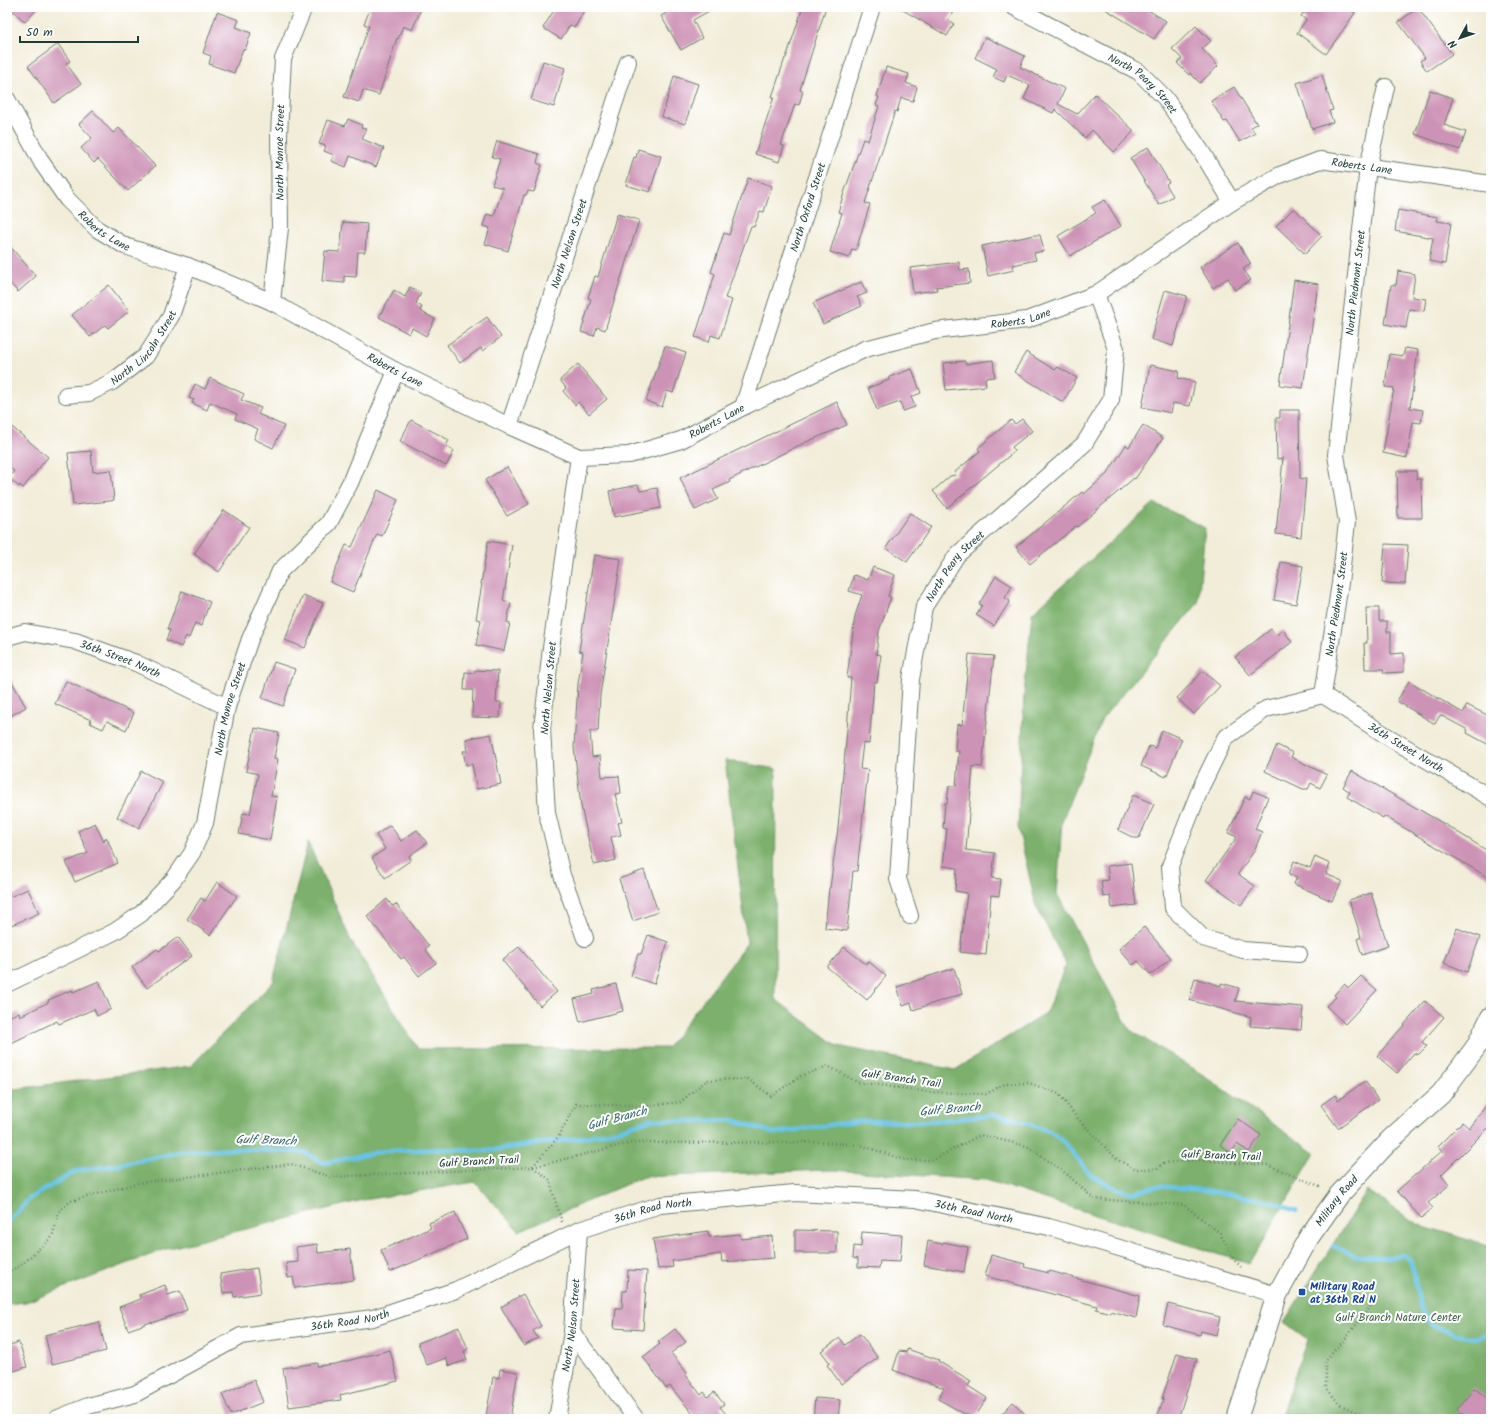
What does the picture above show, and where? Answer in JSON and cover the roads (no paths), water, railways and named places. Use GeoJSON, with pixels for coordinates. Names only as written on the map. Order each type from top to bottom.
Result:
{"type":"FeatureCollection","features":[{"type":"Feature","properties":{"kind":"main road","name":"Military Road"},"geometry":{"type":"LineString","coordinates":[[1237,1419],[1277,1295],[1310,1237],[1339,1194],[1390,1140],[1441,1094],[1476,1046],[1491,1017]]}},
{"type":"Feature","properties":{"kind":"street","name":"North Monroe Street"},"geometry":{"type":"LineString","coordinates":[[272,302],[280,228],[279,134],[283,59],[304,7]]}},
{"type":"Feature","properties":{"kind":"street","name":"North Oxford Street"},"geometry":{"type":"LineString","coordinates":[[743,407],[872,7]]}},
{"type":"Feature","properties":{"kind":"street","name":"North Peary Street"},"geometry":{"type":"LineString","coordinates":[[1014,7],[1139,72],[1165,98],[1201,151],[1232,202]]}},
{"type":"Feature","properties":{"kind":"street","name":"North Nelson Street"},"geometry":{"type":"LineString","coordinates":[[509,426],[628,62]]}},
{"type":"Feature","properties":{"kind":"street","name":"North Piedmont Street"},"geometry":{"type":"LineString","coordinates":[[1323,695],[1340,583],[1347,522],[1336,454],[1368,167],[1386,87]]}},
{"type":"Feature","properties":{"kind":"street","name":"Roberts Lane"},"geometry":{"type":"LineString","coordinates":[[7,99],[42,163],[67,199],[97,229],[125,246],[188,266],[272,302],[396,371],[509,426],[579,457],[629,455],[681,440],[743,407],[866,349],[935,332],[1027,320],[1096,294],[1232,202],[1280,175],[1320,160],[1491,184]]}},
{"type":"Feature","properties":{"kind":"street","name":"North Lincoln Street"},"geometry":{"type":"LineString","coordinates":[[66,395],[89,393],[112,382],[146,356],[171,316],[188,266]]}},
{"type":"Feature","properties":{"kind":"street","name":"North Peary Street"},"geometry":{"type":"LineString","coordinates":[[910,916],[898,879],[911,679],[924,607],[957,555],[1084,444],[1111,400],[1116,348],[1096,294]]}},
{"type":"Feature","properties":{"kind":"street","name":"North Monroe Street"},"geometry":{"type":"LineString","coordinates":[[7,984],[114,932],[141,914],[174,879],[192,853],[205,823],[227,706],[250,639],[280,572],[329,523],[350,483],[396,371]]}},
{"type":"Feature","properties":{"kind":"street","name":"North Nelson Street"},"geometry":{"type":"LineString","coordinates":[[579,457],[551,648],[542,729],[547,813],[562,875],[585,938]]}},
{"type":"Feature","properties":{"kind":"street","name":"36th Street North"},"geometry":{"type":"LineString","coordinates":[[7,637],[25,632],[74,641],[136,663],[227,706]]}},
{"type":"Feature","properties":{"kind":"street","name":"36th Street North"},"geometry":{"type":"LineString","coordinates":[[1323,695],[1390,738],[1491,798]]}},
{"type":"Feature","properties":{"kind":"street"},"geometry":{"type":"LineString","coordinates":[[1299,954],[1242,950],[1203,938],[1173,908],[1170,866],[1201,787],[1225,738],[1266,709],[1323,695]]}},
{"type":"Feature","properties":{"kind":"street","name":"36th Road North"},"geometry":{"type":"LineString","coordinates":[[56,1419],[88,1406],[135,1394],[241,1336],[374,1318],[456,1290],[573,1233],[660,1205],[795,1193],[915,1199],[1049,1227],[1277,1295]]}},
{"type":"Feature","properties":{"kind":"street","name":"North Nelson Street"},"geometry":{"type":"LineString","coordinates":[[557,1419],[572,1332],[573,1233]]}},
{"type":"Feature","properties":{"kind":"street"},"geometry":{"type":"LineString","coordinates":[[572,1332],[636,1419]]}},
{"type":"Feature","properties":{"kind":"waterway","name":"Gulf Branch"},"geometry":{"type":"LineString","coordinates":[[7,1223],[30,1198],[76,1171],[123,1164],[180,1152],[237,1149],[304,1152],[323,1163],[385,1151],[443,1149],[485,1151],[580,1138],[618,1130],[652,1119],[687,1121],[733,1120],[774,1133],[868,1121],[911,1122],[994,1115],[1016,1119],[1051,1132],[1061,1139],[1092,1176],[1118,1189],[1133,1193],[1156,1186],[1204,1190],[1271,1201],[1296,1211]]}},
{"type":"Feature","properties":{"kind":"waterway","name":"Gulf Branch"},"geometry":{"type":"LineString","coordinates":[[1333,1246],[1357,1256],[1389,1257],[1403,1255],[1410,1260],[1416,1280],[1420,1308],[1431,1324],[1453,1334],[1473,1338],[1491,1334]]}},
{"type":"Feature","properties":{"kind":"place","name":"Military Road at 36th Rd N"},"geometry":{"type":"Point","coordinates":[1302,1292]}},
{"type":"Feature","properties":{"kind":"park label","name":"Gulf Branch Nature Center"},"geometry":{"type":"Point","coordinates":[1398,1317]}}]}
